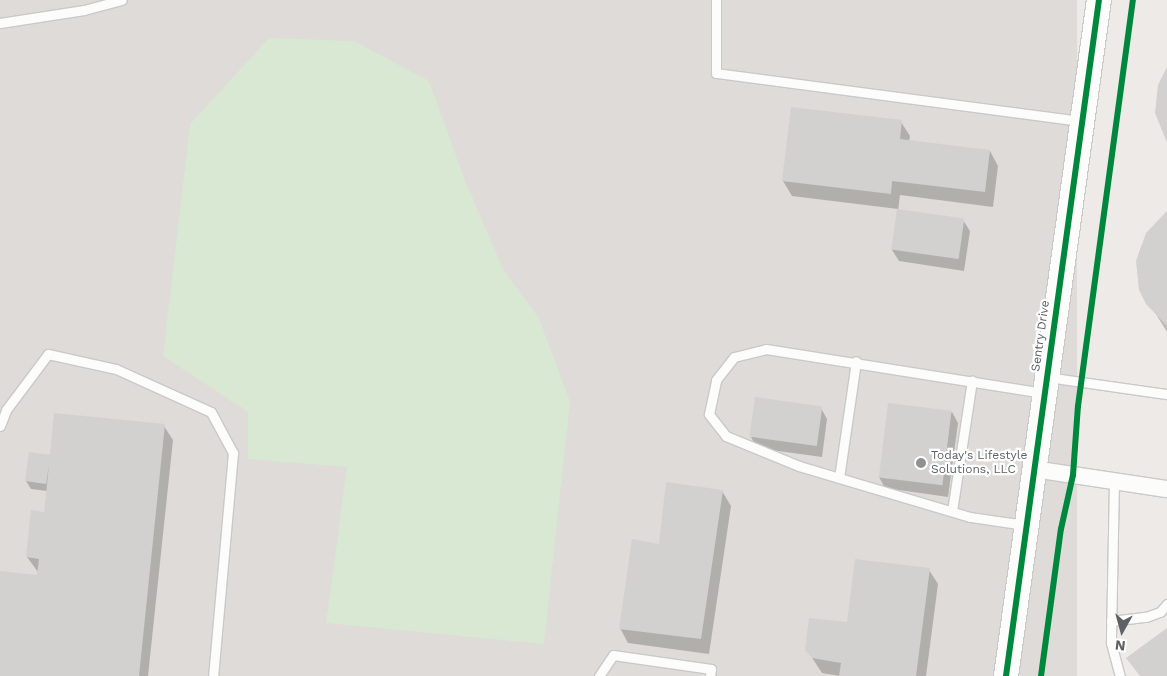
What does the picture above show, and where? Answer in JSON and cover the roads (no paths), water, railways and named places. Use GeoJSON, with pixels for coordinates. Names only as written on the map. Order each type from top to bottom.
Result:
{"type":"FeatureCollection","features":[{"type":"Feature","properties":{"kind":"street","name":"Sentry Drive"},"geometry":{"type":"LineString","coordinates":[[1006,676],[1099,0]]}},
{"type":"Feature","properties":{"kind":"street"},"geometry":{"type":"LineString","coordinates":[[1034,469],[1167,488]]}},
{"type":"Feature","properties":{"kind":"lane"},"geometry":{"type":"LineString","coordinates":[[0,23],[84,10],[122,0]]}},
{"type":"Feature","properties":{"kind":"lane"},"geometry":{"type":"LineString","coordinates":[[716,0],[716,73],[1082,121]]}},
{"type":"Feature","properties":{"kind":"lane"},"geometry":{"type":"LineString","coordinates":[[1026,526],[952,511],[799,466],[726,436],[709,414],[716,380],[734,357],[766,349],[972,381],[1167,394]]}},
{"type":"Feature","properties":{"kind":"lane"},"geometry":{"type":"LineString","coordinates":[[0,426],[6,410],[48,354],[116,369],[211,412],[234,453],[213,676]]}},
{"type":"Feature","properties":{"kind":"lane"},"geometry":{"type":"LineString","coordinates":[[839,478],[856,362]]}},
{"type":"Feature","properties":{"kind":"lane"},"geometry":{"type":"LineString","coordinates":[[952,511],[972,381]]}},
{"type":"Feature","properties":{"kind":"lane"},"geometry":{"type":"LineString","coordinates":[[1114,481],[1111,643],[1120,676]]}},
{"type":"Feature","properties":{"kind":"lane"},"geometry":{"type":"LineString","coordinates":[[1111,621],[1146,617],[1160,612],[1167,604]]}},
{"type":"Feature","properties":{"kind":"lane"},"geometry":{"type":"LineString","coordinates":[[598,676],[613,655],[711,669],[710,676]]}},
{"type":"Feature","properties":{"kind":"place","name":"Today's Lifestyle Solutions, LLC"},"geometry":{"type":"Point","coordinates":[921,463]}}]}
